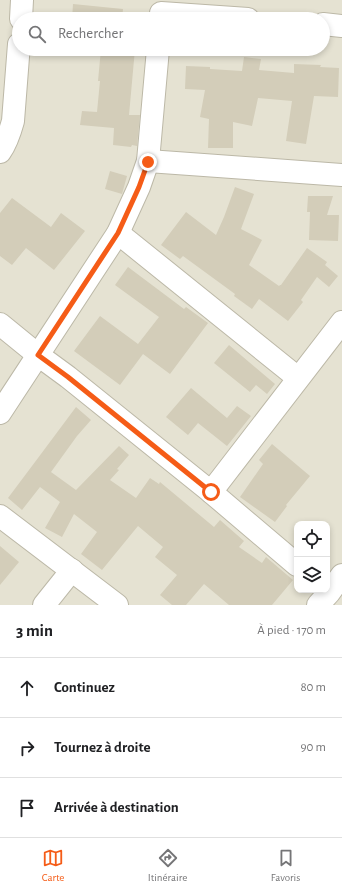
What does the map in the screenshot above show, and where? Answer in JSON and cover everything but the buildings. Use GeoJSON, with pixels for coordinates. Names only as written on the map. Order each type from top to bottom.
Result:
{"type":"FeatureCollection","features":[{"type":"Feature","properties":{"kind":"street"},"geometry":{"type":"LineString","coordinates":[[21,12],[22,0]]}},
{"type":"Feature","properties":{"kind":"street"},"geometry":{"type":"LineString","coordinates":[[161,11],[172,12]]}},
{"type":"Feature","properties":{"kind":"street"},"geometry":{"type":"LineString","coordinates":[[330,25],[342,26]]}},
{"type":"Feature","properties":{"kind":"street"},"geometry":{"type":"LineString","coordinates":[[0,152],[5,145],[13,121],[18,56]]}},
{"type":"Feature","properties":{"kind":"street"},"geometry":{"type":"LineString","coordinates":[[0,413],[118,233],[139,187],[148,162],[157,56]]}},
{"type":"Feature","properties":{"kind":"street"},"geometry":{"type":"LineString","coordinates":[[148,162],[342,175]]}},
{"type":"Feature","properties":{"kind":"street"},"geometry":{"type":"LineString","coordinates":[[118,233],[298,378]]}},
{"type":"Feature","properties":{"kind":"street"},"geometry":{"type":"LineString","coordinates":[[211,492],[342,322]]}},
{"type":"Feature","properties":{"kind":"street"},"geometry":{"type":"LineString","coordinates":[[0,324],[211,492],[294,562]]}},
{"type":"Feature","properties":{"kind":"street"},"geometry":{"type":"LineString","coordinates":[[0,516],[117,605]]}},
{"type":"Feature","properties":{"kind":"street"},"geometry":{"type":"LineString","coordinates":[[44,605],[72,570]]}},
{"type":"Feature","properties":{"kind":"street"},"geometry":{"type":"LineString","coordinates":[[329,597],[342,575]]}},
{"type":"Feature","properties":{"kind":"shaded area"},"geometry":{"type":"Polygon","coordinates":[[[0,0],[342,0],[342,605],[0,605],[0,0]]]}},
{"type":"Feature","properties":{"kind":"route"},"geometry":{"type":"LineString","coordinates":[[148,162],[139,187],[118,233],[38,355],[68,377],[211,492]]}}]}
